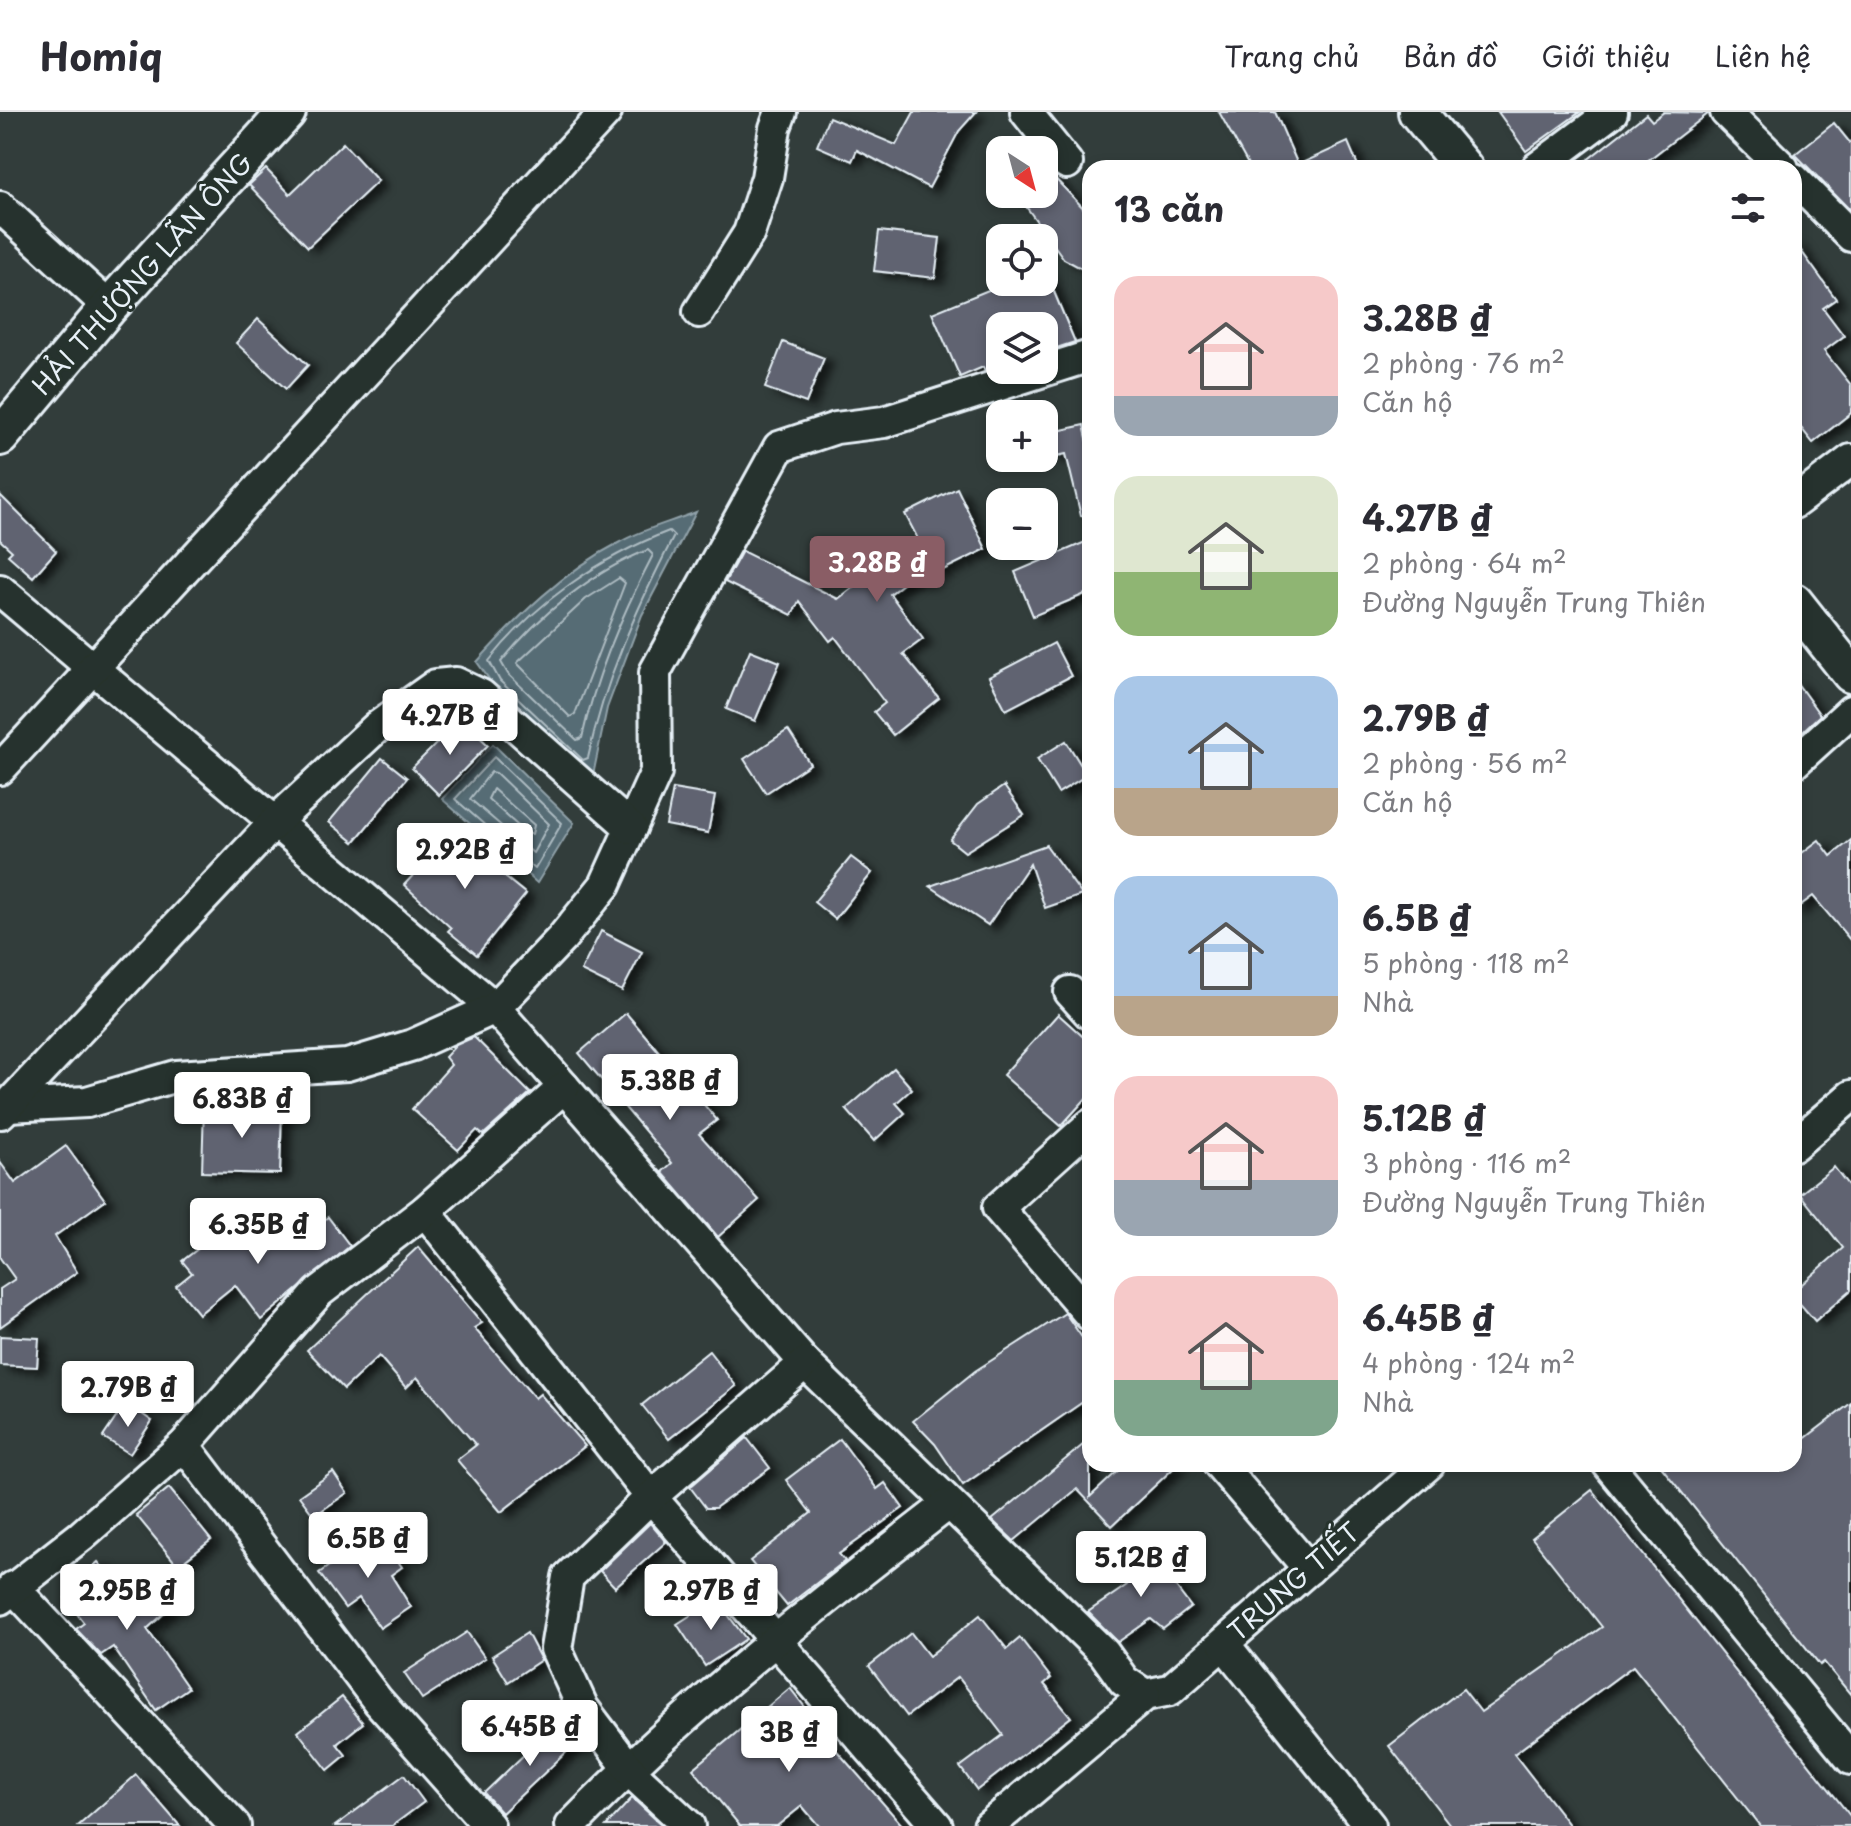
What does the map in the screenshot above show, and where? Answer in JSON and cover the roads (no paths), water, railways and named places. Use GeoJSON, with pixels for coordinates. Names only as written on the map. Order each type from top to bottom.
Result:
{"type":"FeatureCollection","features":[{"type":"Feature","properties":{"kind":"street","name":"HẢI THƯỢNG LÃN ÔNG"},"geometry":{"type":"LineString","coordinates":[[0,437],[109,307],[287,112]]}},
{"type":"Feature","properties":{"kind":"street"},"geometry":{"type":"LineString","coordinates":[[699,312],[749,233],[767,178],[775,128],[781,112]]}},
{"type":"Feature","properties":{"kind":"street"},"geometry":{"type":"LineString","coordinates":[[1026,112],[1067,163]]}},
{"type":"Feature","properties":{"kind":"street"},"geometry":{"type":"LineString","coordinates":[[1417,112],[1457,160]]}},
{"type":"Feature","properties":{"kind":"street"},"geometry":{"type":"LineString","coordinates":[[1548,160],[1612,112]]}},
{"type":"Feature","properties":{"kind":"street"},"geometry":{"type":"LineString","coordinates":[[1726,112],[1775,160]]}},
{"type":"Feature","properties":{"kind":"street"},"geometry":{"type":"LineString","coordinates":[[0,769],[592,117]]}},
{"type":"Feature","properties":{"kind":"street"},"geometry":{"type":"LineString","coordinates":[[1802,187],[1851,236]]}},
{"type":"Feature","properties":{"kind":"street"},"geometry":{"type":"LineString","coordinates":[[0,207],[109,307]]}},
{"type":"Feature","properties":{"kind":"street"},"geometry":{"type":"LineString","coordinates":[[4,1110],[87,1102],[176,1076],[347,1065],[413,1045],[495,1008],[562,938],[605,885],[656,772],[655,672],[779,447],[836,428],[884,422],[1082,359]]}},
{"type":"Feature","properties":{"kind":"street"},"geometry":{"type":"LineString","coordinates":[[1802,497],[1851,460]]}},
{"type":"Feature","properties":{"kind":"street"},"geometry":{"type":"LineString","coordinates":[[0,590],[495,1008],[805,1363],[947,1505],[1104,1653],[1124,1681],[1151,1695]]}},
{"type":"Feature","properties":{"kind":"street"},"geometry":{"type":"LineString","coordinates":[[1802,612],[1851,674]]}},
{"type":"Feature","properties":{"kind":"street"},"geometry":{"type":"LineString","coordinates":[[4,1110],[276,821],[377,727],[419,694],[448,682],[481,695],[631,828]]}},
{"type":"Feature","properties":{"kind":"street"},"geometry":{"type":"LineString","coordinates":[[1802,756],[1851,711]]}},
{"type":"Feature","properties":{"kind":"street"},"geometry":{"type":"LineString","coordinates":[[235,1826],[7,1593],[81,1536],[184,1445],[319,1292],[425,1211],[564,1087]]}},
{"type":"Feature","properties":{"kind":"street"},"geometry":{"type":"LineString","coordinates":[[1802,1132],[1851,1096]]}},
{"type":"Feature","properties":{"kind":"street"},"geometry":{"type":"LineString","coordinates":[[1082,1132],[998,1208],[1082,1306]]}},
{"type":"Feature","properties":{"kind":"street"},"geometry":{"type":"LineString","coordinates":[[425,1211],[651,1497],[771,1640],[937,1826]]}},
{"type":"Feature","properties":{"kind":"street"},"geometry":{"type":"LineString","coordinates":[[689,1826],[628,1767],[583,1708],[556,1649],[568,1577],[651,1497],[805,1363]]}},
{"type":"Feature","properties":{"kind":"street"},"geometry":{"type":"LineString","coordinates":[[184,1445],[378,1701],[489,1826]]}},
{"type":"Feature","properties":{"kind":"street"},"geometry":{"type":"LineString","coordinates":[[1226,1472],[1309,1569]]}},
{"type":"Feature","properties":{"kind":"street","name":"TRUNG TIẾT"},"geometry":{"type":"LineString","coordinates":[[989,1826],[1151,1695],[1170,1690],[1420,1472]]}},
{"type":"Feature","properties":{"kind":"street"},"geometry":{"type":"LineString","coordinates":[[1615,1472],[1851,1759]]}},
{"type":"Feature","properties":{"kind":"street"},"geometry":{"type":"LineString","coordinates":[[571,1826],[628,1767],[771,1640],[947,1505]]}},
{"type":"Feature","properties":{"kind":"street"},"geometry":{"type":"LineString","coordinates":[[1224,1644],[1370,1826]]}},
{"type":"Feature","properties":{"kind":"water"},"geometry":{"type":"Polygon","coordinates":[[[696,512],[642,615],[607,708],[592,780],[494,686],[477,662],[525,611],[580,567],[629,537],[696,512]]]}},
{"type":"Feature","properties":{"kind":"water"},"geometry":{"type":"Polygon","coordinates":[[[493,744],[574,823],[537,883],[442,799],[493,744]]]}}]}
